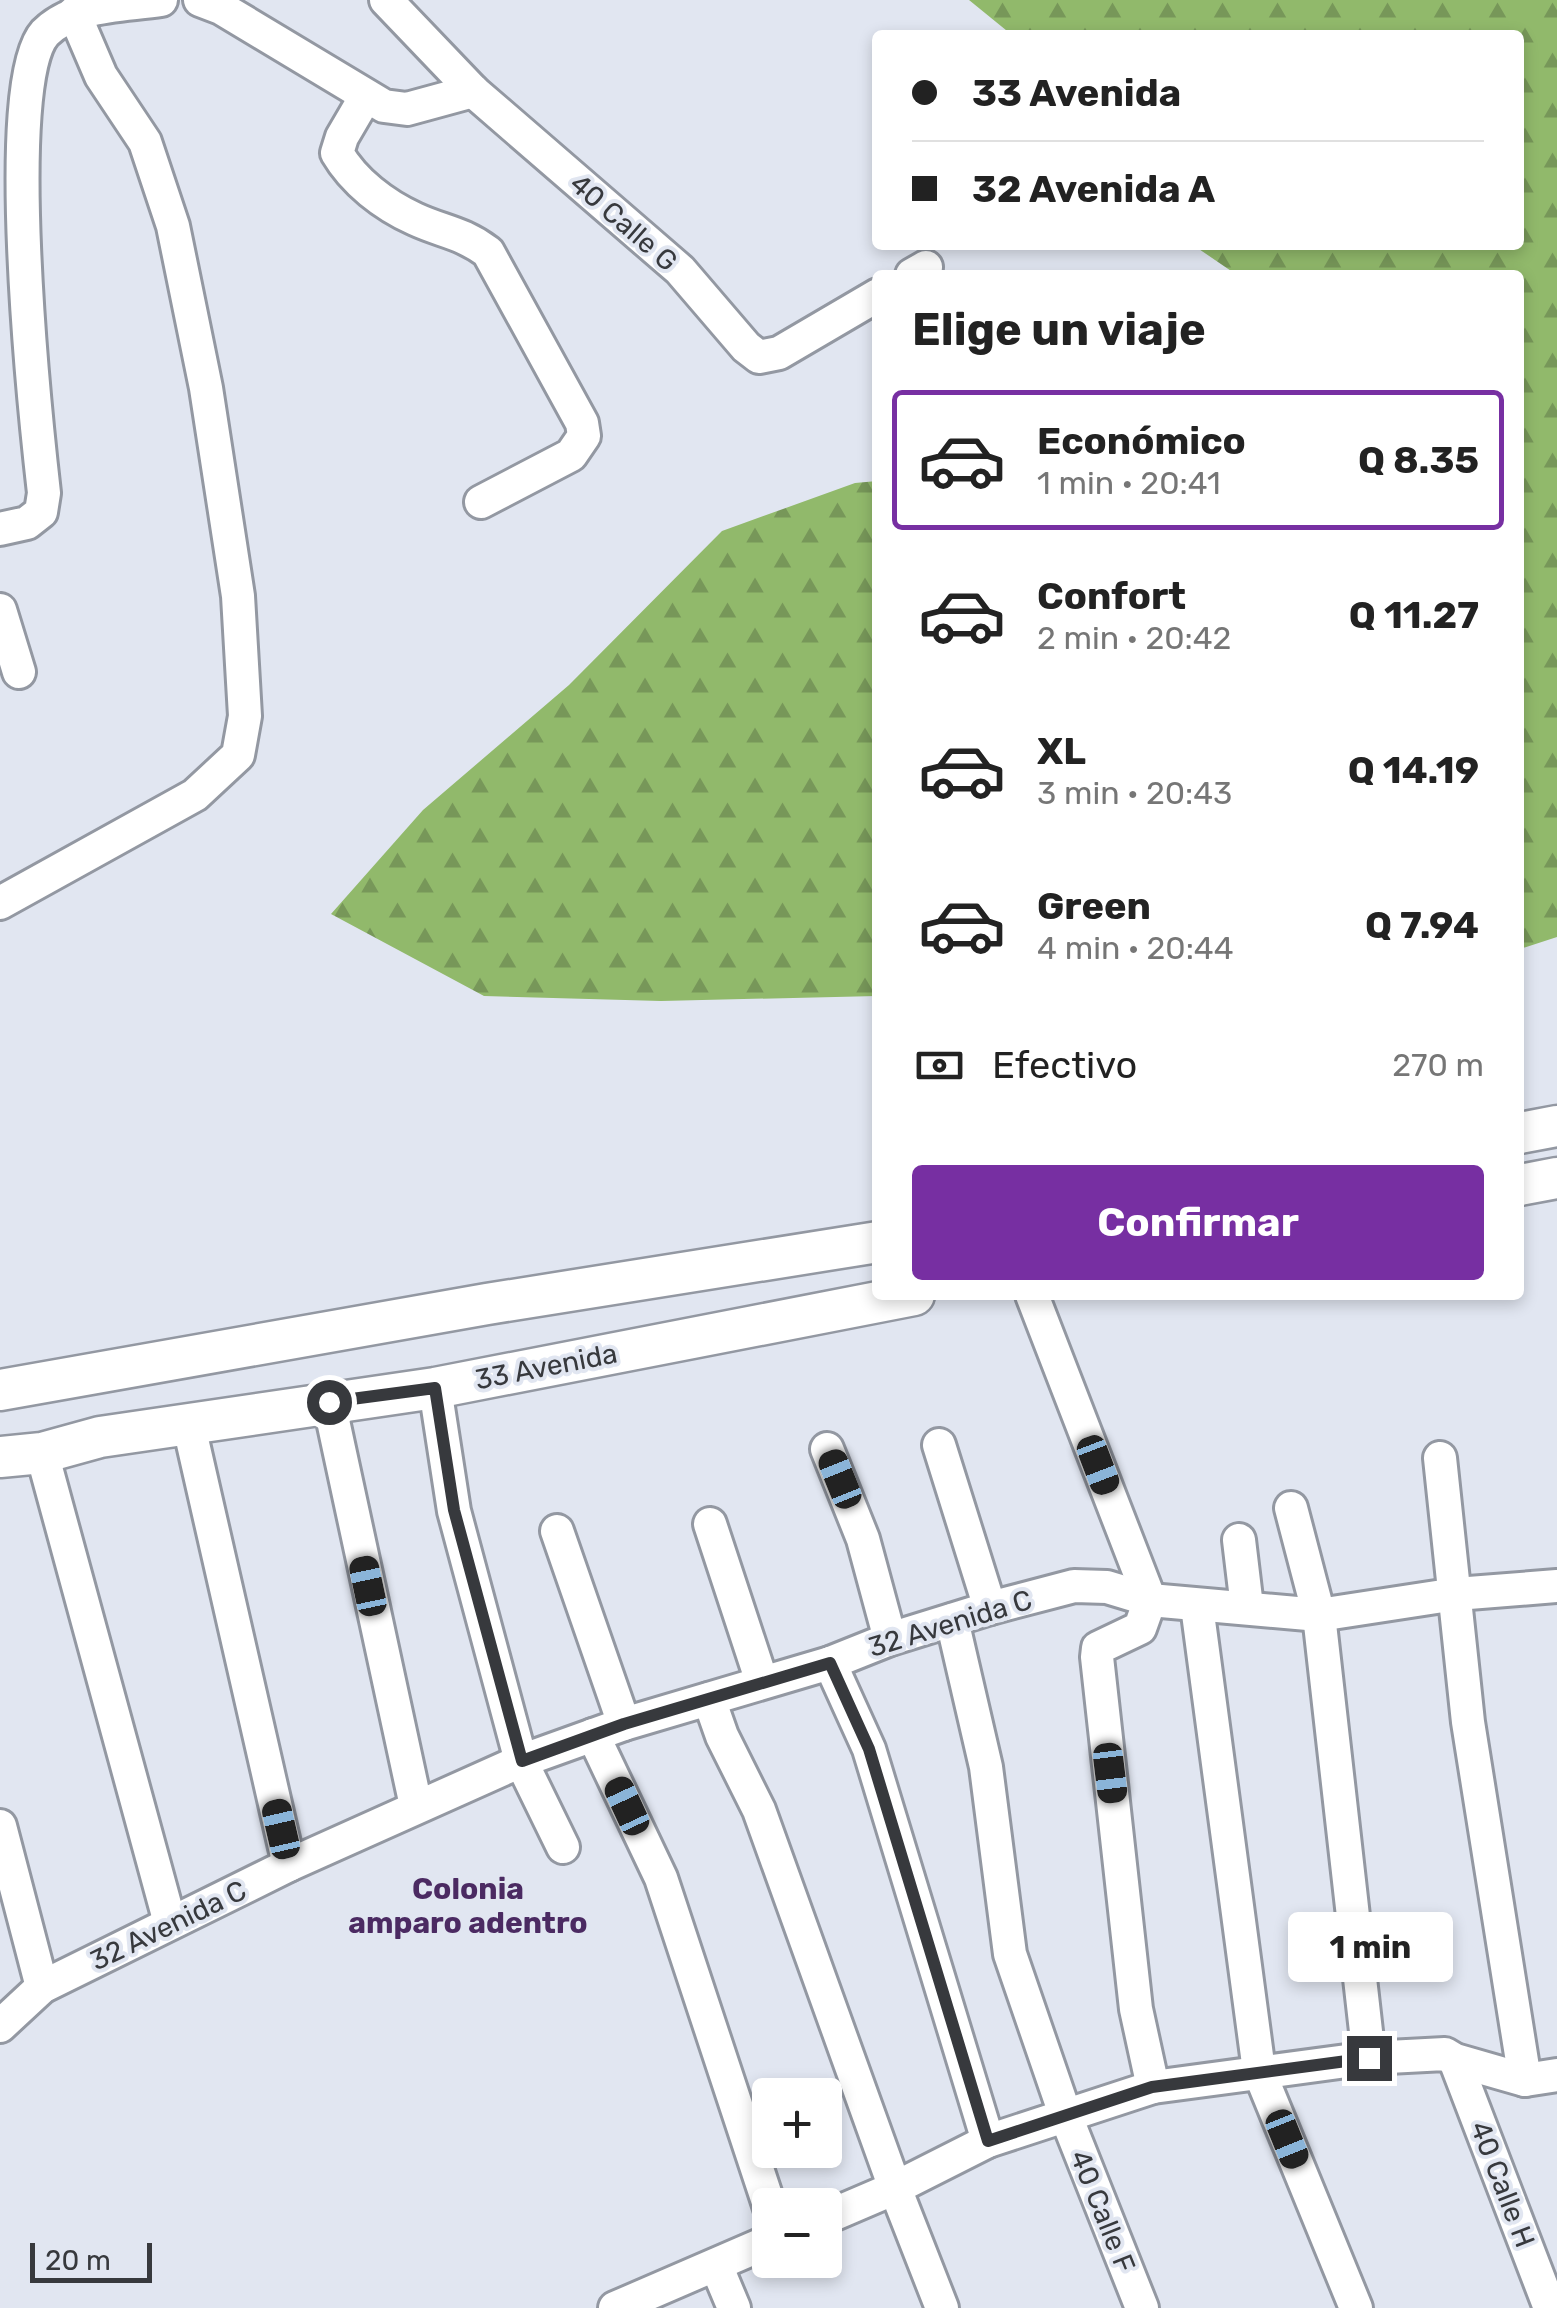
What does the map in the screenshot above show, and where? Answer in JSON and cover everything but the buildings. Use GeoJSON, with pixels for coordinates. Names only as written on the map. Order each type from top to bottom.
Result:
{"type":"FeatureCollection","features":[{"type":"Feature","properties":{"kind":"street"},"geometry":{"type":"LineString","coordinates":[[0,529],[26,524],[41,512],[44,493],[26,328],[20,133],[32,49],[47,31],[74,13],[161,0]]}},
{"type":"Feature","properties":{"kind":"street"},"geometry":{"type":"LineString","coordinates":[[200,0],[221,8],[384,106],[407,109],[474,91]]}},
{"type":"Feature","properties":{"kind":"street","name":"40 Calle G"},"geometry":{"type":"LineString","coordinates":[[386,0],[474,91],[680,270],[759,357],[779,352],[872,298]]}},
{"type":"Feature","properties":{"kind":"street"},"geometry":{"type":"LineString","coordinates":[[0,902],[196,795],[238,755],[245,716],[236,578],[206,388],[174,226],[145,142],[101,76],[74,13]]}},
{"type":"Feature","properties":{"kind":"street"},"geometry":{"type":"LineString","coordinates":[[366,96],[337,153],[346,168],[382,202],[418,221],[469,238],[488,252],[582,422],[584,436],[571,455],[481,502]]}},
{"type":"Feature","properties":{"kind":"street"},"geometry":{"type":"LineString","coordinates":[[0,610],[19,672]]}},
{"type":"Feature","properties":{"kind":"street"},"geometry":{"type":"LineString","coordinates":[[1524,1131],[1557,1126]]}},
{"type":"Feature","properties":{"kind":"street"},"geometry":{"type":"LineString","coordinates":[[1524,1183],[1557,1178]]}},
{"type":"Feature","properties":{"kind":"street"},"geometry":{"type":"LineString","coordinates":[[0,1390],[487,1304],[872,1243]]}},
{"type":"Feature","properties":{"kind":"street","name":"33 Avenida"},"geometry":{"type":"LineString","coordinates":[[0,1457],[42,1453],[100,1437],[435,1388],[888,1300]]}},
{"type":"Feature","properties":{"kind":"street"},"geometry":{"type":"LineString","coordinates":[[1034,1300],[1150,1600],[1140,1628],[1131,1635],[1106,1642],[1098,1648],[1098,1657],[1136,2008],[1152,2087]]}},
{"type":"Feature","properties":{"kind":"street"},"geometry":{"type":"LineString","coordinates":[[90,1373],[100,1437]]}},
{"type":"Feature","properties":{"kind":"street"},"geometry":{"type":"LineString","coordinates":[[435,1388],[454,1510],[522,1761],[562,1847]]}},
{"type":"Feature","properties":{"kind":"street"},"geometry":{"type":"LineString","coordinates":[[329,1402],[416,1806]]}},
{"type":"Feature","properties":{"kind":"street"},"geometry":{"type":"LineString","coordinates":[[190,1426],[290,1865]]}},
{"type":"Feature","properties":{"kind":"street"},"geometry":{"type":"LineString","coordinates":[[938,1445],[990,1608]]}},
{"type":"Feature","properties":{"kind":"street"},"geometry":{"type":"LineString","coordinates":[[828,1448],[863,1539],[890,1639]]}},
{"type":"Feature","properties":{"kind":"street"},"geometry":{"type":"LineString","coordinates":[[42,1453],[170,1922]]}},
{"type":"Feature","properties":{"kind":"street"},"geometry":{"type":"LineString","coordinates":[[842,2211],[988,2141],[1152,2087],[1369,2058],[1444,2054],[1455,2060],[1541,2078],[1468,1722],[1440,1458]]}},
{"type":"Feature","properties":{"kind":"street"},"geometry":{"type":"LineString","coordinates":[[1292,1508],[1319,1615],[1369,2058]]}},
{"type":"Feature","properties":{"kind":"street"},"geometry":{"type":"LineString","coordinates":[[710,1524],[762,1682]]}},
{"type":"Feature","properties":{"kind":"street"},"geometry":{"type":"LineString","coordinates":[[557,1531],[608,1730],[662,1878],[763,2188]]}},
{"type":"Feature","properties":{"kind":"street"},"geometry":{"type":"LineString","coordinates":[[1239,1540],[1247,1607]]}},
{"type":"Feature","properties":{"kind":"street","name":"32 Avenida C"},"geometry":{"type":"LineString","coordinates":[[0,2026],[42,1986],[290,1865],[522,1761],[990,1608],[1074,1586],[1108,1587],[1150,1600],[1197,1606],[1319,1615],[1456,1594],[1557,1586]]}},
{"type":"Feature","properties":{"kind":"street"},"geometry":{"type":"LineString","coordinates":[[1197,1606],[1259,2071],[1356,2308]]}},
{"type":"Feature","properties":{"kind":"street","name":"40 Calle F"},"geometry":{"type":"LineString","coordinates":[[952,1620],[986,1767],[1010,1954],[1065,2114],[1142,2308]]}},
{"type":"Feature","properties":{"kind":"street"},"geometry":{"type":"LineString","coordinates":[[830,1663],[869,1749],[988,2141]]}},
{"type":"Feature","properties":{"kind":"street"},"geometry":{"type":"LineString","coordinates":[[708,1700],[758,1810],[942,2308]]}},
{"type":"Feature","properties":{"kind":"street"},"geometry":{"type":"LineString","coordinates":[[0,1826],[42,1986]]}},
{"type":"Feature","properties":{"kind":"street","name":"40 Calle H"},"geometry":{"type":"LineString","coordinates":[[1455,2060],[1550,2308]]}},
{"type":"Feature","properties":{"kind":"street"},"geometry":{"type":"LineString","coordinates":[[616,2308],[752,2249]]}},
{"type":"Feature","properties":{"kind":"street"},"geometry":{"type":"LineString","coordinates":[[716,2265],[734,2308]]}},
{"type":"Feature","properties":{"kind":"green space"},"geometry":{"type":"Polygon","coordinates":[[[969,0],[1557,0],[1557,937],[1524,948],[1524,270],[1230,270],[1200,250],[1524,250],[1524,30],[1006,30],[969,0]]]}},
{"type":"Feature","properties":{"kind":"green space"},"geometry":{"type":"Polygon","coordinates":[[[872,481],[872,996],[661,1001],[484,996],[331,914],[423,810],[569,685],[722,531],[855,483],[872,481]]]}},
{"type":"Feature","properties":{"kind":"district","name":"Colonia amparo adentro"},"geometry":{"type":"Point","coordinates":[468,1906]}},
{"type":"Feature","properties":{"kind":"route"},"geometry":{"type":"LineString","coordinates":[[329,1402],[435,1388],[454,1510],[522,1761],[624,1724],[830,1663],[869,1749],[988,2141],[1152,2087],[1369,2058]]}}]}
